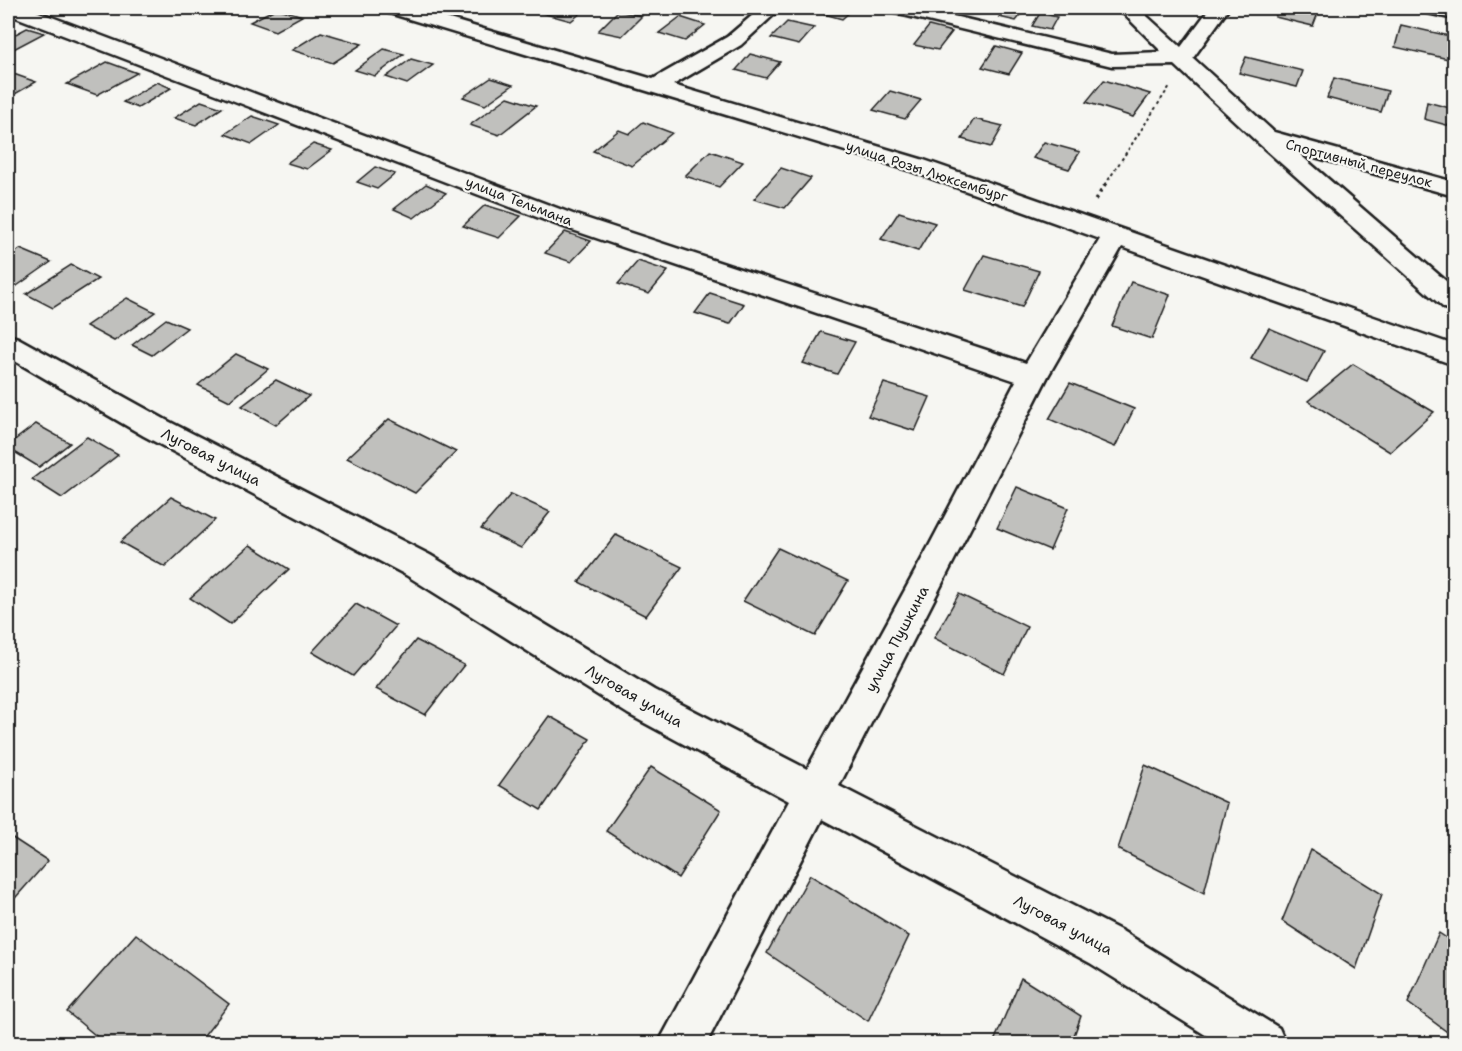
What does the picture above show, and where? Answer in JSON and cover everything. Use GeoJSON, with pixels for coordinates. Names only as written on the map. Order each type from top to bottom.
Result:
{"type":"FeatureCollection","features":[{"type":"Feature","properties":{"kind":"street","name":"улица Розы Люксембург"},"geometry":{"type":"LineString","coordinates":[[393,8],[916,165],[1455,355]]}},
{"type":"Feature","properties":{"kind":"street"},"geometry":{"type":"LineString","coordinates":[[655,87],[734,41],[772,8]]}},
{"type":"Feature","properties":{"kind":"street"},"geometry":{"type":"LineString","coordinates":[[898,8],[1112,60],[1183,58]]}},
{"type":"Feature","properties":{"kind":"street"},"geometry":{"type":"LineString","coordinates":[[1127,8],[1264,136],[1455,302]]}},
{"type":"Feature","properties":{"kind":"street"},"geometry":{"type":"LineString","coordinates":[[1183,58],[1220,8]]}},
{"type":"Feature","properties":{"kind":"street"},"geometry":{"type":"LineString","coordinates":[[1430,8],[1455,13]]}},
{"type":"Feature","properties":{"kind":"street","name":"улица Тельмана"},"geometry":{"type":"LineString","coordinates":[[10,9],[564,219],[1033,376]]}},
{"type":"Feature","properties":{"kind":"street","name":"Спортивный переулок"},"geometry":{"type":"LineString","coordinates":[[1264,136],[1455,189]]}},
{"type":"Feature","properties":{"kind":"street","name":"улица Пушкина"},"geometry":{"type":"LineString","coordinates":[[681,1044],[941,556],[1033,376],[1115,236]]}},
{"type":"Feature","properties":{"kind":"street","name":"Луговая улица"},"geometry":{"type":"LineString","coordinates":[[8,345],[155,428],[418,565],[641,702],[1106,947],[1263,1044]]}},
{"type":"Feature","properties":{"kind":"path"},"geometry":{"type":"LineString","coordinates":[[1080,223],[1169,89],[1183,58]]}},
{"type":"Feature","properties":{"kind":"building"},"geometry":{"type":"Polygon","coordinates":[[[277,8],[302,16],[275,31],[250,22],[277,8]]]}},
{"type":"Feature","properties":{"kind":"building"},"geometry":{"type":"Polygon","coordinates":[[[544,8],[587,8],[571,21],[538,12],[544,8]]]}},
{"type":"Feature","properties":{"kind":"building"},"geometry":{"type":"Polygon","coordinates":[[[854,8],[842,19],[806,9],[854,8]]]}},
{"type":"Feature","properties":{"kind":"building"},"geometry":{"type":"Polygon","coordinates":[[[1007,8],[1025,10],[1016,21],[999,17],[1007,8]]]}},
{"type":"Feature","properties":{"kind":"building"},"geometry":{"type":"Polygon","coordinates":[[[1279,8],[1320,8],[1313,26],[1275,17],[1279,8]]]}},
{"type":"Feature","properties":{"kind":"building"},"geometry":{"type":"Polygon","coordinates":[[[618,11],[642,16],[622,36],[598,31],[618,11]]]}},
{"type":"Feature","properties":{"kind":"building"},"geometry":{"type":"Polygon","coordinates":[[[1040,13],[1057,17],[1050,30],[1032,26],[1040,13]]]}},
{"type":"Feature","properties":{"kind":"building"},"geometry":{"type":"Polygon","coordinates":[[[680,17],[705,25],[685,41],[659,33],[680,17]]]}},
{"type":"Feature","properties":{"kind":"building"},"geometry":{"type":"Polygon","coordinates":[[[787,22],[814,28],[799,45],[771,38],[787,22]]]}},
{"type":"Feature","properties":{"kind":"building"},"geometry":{"type":"Polygon","coordinates":[[[1401,25],[1454,37],[1453,60],[1395,47],[1401,25]]]}},
{"type":"Feature","properties":{"kind":"building"},"geometry":{"type":"Polygon","coordinates":[[[929,26],[952,32],[938,50],[914,45],[929,26]]]}},
{"type":"Feature","properties":{"kind":"building"},"geometry":{"type":"Polygon","coordinates":[[[27,28],[44,33],[8,52],[8,38],[27,28]]]}},
{"type":"Feature","properties":{"kind":"building"},"geometry":{"type":"Polygon","coordinates":[[[321,32],[362,44],[333,63],[292,50],[321,32]]]}},
{"type":"Feature","properties":{"kind":"building"},"geometry":{"type":"Polygon","coordinates":[[[996,46],[1022,53],[1009,74],[982,67],[996,46]]]}},
{"type":"Feature","properties":{"kind":"building"},"geometry":{"type":"Polygon","coordinates":[[[384,49],[404,54],[375,76],[355,70],[384,49]]]}},
{"type":"Feature","properties":{"kind":"building"},"geometry":{"type":"Polygon","coordinates":[[[750,54],[780,62],[766,78],[736,70],[750,54]]]}},
{"type":"Feature","properties":{"kind":"building"},"geometry":{"type":"Polygon","coordinates":[[[1246,57],[1303,71],[1297,87],[1239,73],[1246,57]]]}},
{"type":"Feature","properties":{"kind":"building"},"geometry":{"type":"Polygon","coordinates":[[[411,59],[433,65],[407,84],[386,77],[411,59]]]}},
{"type":"Feature","properties":{"kind":"building"},"geometry":{"type":"Polygon","coordinates":[[[107,62],[137,73],[97,95],[67,84],[107,62]]]}},
{"type":"Feature","properties":{"kind":"building"},"geometry":{"type":"Polygon","coordinates":[[[8,72],[36,82],[8,98],[8,72]]]}},
{"type":"Feature","properties":{"kind":"building"},"geometry":{"type":"Polygon","coordinates":[[[491,78],[513,85],[485,105],[463,97],[491,78]]]}},
{"type":"Feature","properties":{"kind":"building"},"geometry":{"type":"Polygon","coordinates":[[[1334,78],[1388,91],[1381,112],[1327,98],[1334,78]]]}},
{"type":"Feature","properties":{"kind":"building"},"geometry":{"type":"Polygon","coordinates":[[[1104,80],[1150,94],[1133,117],[1086,102],[1104,80]]]}},
{"type":"Feature","properties":{"kind":"building"},"geometry":{"type":"Polygon","coordinates":[[[157,82],[171,88],[138,108],[123,102],[157,82]]]}},
{"type":"Feature","properties":{"kind":"building"},"geometry":{"type":"Polygon","coordinates":[[[890,91],[921,100],[905,119],[873,110],[890,91]]]}},
{"type":"Feature","properties":{"kind":"building"},"geometry":{"type":"Polygon","coordinates":[[[508,97],[536,106],[499,135],[470,125],[508,97]]]}},
{"type":"Feature","properties":{"kind":"building"},"geometry":{"type":"Polygon","coordinates":[[[201,101],[222,108],[196,125],[174,118],[201,101]]]}},
{"type":"Feature","properties":{"kind":"building"},"geometry":{"type":"Polygon","coordinates":[[[1427,102],[1454,109],[1454,127],[1424,119],[1427,102]]]}},
{"type":"Feature","properties":{"kind":"building"},"geometry":{"type":"Polygon","coordinates":[[[252,116],[279,125],[252,144],[225,134],[252,116]]]}},
{"type":"Feature","properties":{"kind":"building"},"geometry":{"type":"Polygon","coordinates":[[[974,119],[1003,126],[991,147],[962,139],[974,119]]]}},
{"type":"Feature","properties":{"kind":"building"},"geometry":{"type":"Polygon","coordinates":[[[643,122],[672,133],[632,166],[593,151],[619,130],[629,134],[643,122]]]}},
{"type":"Feature","properties":{"kind":"building"},"geometry":{"type":"Polygon","coordinates":[[[1044,142],[1080,152],[1069,169],[1033,158],[1044,142]]]}},
{"type":"Feature","properties":{"kind":"building"},"geometry":{"type":"Polygon","coordinates":[[[313,144],[332,150],[307,169],[287,163],[313,144]]]}},
{"type":"Feature","properties":{"kind":"building"},"geometry":{"type":"Polygon","coordinates":[[[710,151],[743,162],[719,187],[685,176],[710,151]]]}},
{"type":"Feature","properties":{"kind":"building"},"geometry":{"type":"Polygon","coordinates":[[[375,167],[395,174],[377,189],[357,182],[375,167]]]}},
{"type":"Feature","properties":{"kind":"building"},"geometry":{"type":"Polygon","coordinates":[[[781,168],[811,178],[785,208],[754,199],[781,168]]]}},
{"type":"Feature","properties":{"kind":"building"},"geometry":{"type":"Polygon","coordinates":[[[426,184],[446,193],[414,218],[394,209],[426,184]]]}},
{"type":"Feature","properties":{"kind":"building"},"geometry":{"type":"Polygon","coordinates":[[[485,205],[521,216],[499,238],[463,226],[485,205]]]}},
{"type":"Feature","properties":{"kind":"building"},"geometry":{"type":"Polygon","coordinates":[[[899,212],[935,223],[918,251],[881,239],[899,212]]]}},
{"type":"Feature","properties":{"kind":"building"},"geometry":{"type":"Polygon","coordinates":[[[565,232],[591,241],[571,262],[545,253],[565,232]]]}},
{"type":"Feature","properties":{"kind":"building"},"geometry":{"type":"Polygon","coordinates":[[[20,249],[51,262],[14,288],[8,285],[8,258],[20,249]]]}},
{"type":"Feature","properties":{"kind":"building"},"geometry":{"type":"Polygon","coordinates":[[[984,255],[1039,271],[1022,307],[965,290],[984,255]]]}},
{"type":"Feature","properties":{"kind":"building"},"geometry":{"type":"Polygon","coordinates":[[[638,261],[668,271],[649,294],[618,284],[638,261]]]}},
{"type":"Feature","properties":{"kind":"building"},"geometry":{"type":"Polygon","coordinates":[[[71,265],[98,279],[53,308],[26,294],[71,265]]]}},
{"type":"Feature","properties":{"kind":"building"},"geometry":{"type":"Polygon","coordinates":[[[1131,282],[1170,295],[1152,339],[1112,326],[1131,282]]]}},
{"type":"Feature","properties":{"kind":"building"},"geometry":{"type":"Polygon","coordinates":[[[710,293],[744,304],[730,324],[695,313],[710,293]]]}},
{"type":"Feature","properties":{"kind":"building"},"geometry":{"type":"Polygon","coordinates":[[[127,298],[155,312],[114,341],[86,326],[127,298]]]}},
{"type":"Feature","properties":{"kind":"building"},"geometry":{"type":"Polygon","coordinates":[[[166,319],[187,328],[152,355],[132,345],[166,319]]]}},
{"type":"Feature","properties":{"kind":"building"},"geometry":{"type":"Polygon","coordinates":[[[1269,328],[1324,351],[1307,382],[1251,358],[1269,328]]]}},
{"type":"Feature","properties":{"kind":"building"},"geometry":{"type":"Polygon","coordinates":[[[821,332],[855,342],[837,374],[803,363],[821,332]]]}},
{"type":"Feature","properties":{"kind":"building"},"geometry":{"type":"Polygon","coordinates":[[[236,354],[268,369],[230,401],[198,385],[236,354]]]}},
{"type":"Feature","properties":{"kind":"building"},"geometry":{"type":"Polygon","coordinates":[[[1353,364],[1434,412],[1390,452],[1308,401],[1353,364]]]}},
{"type":"Feature","properties":{"kind":"building"},"geometry":{"type":"Polygon","coordinates":[[[276,380],[309,396],[276,425],[242,406],[276,380]]]}},
{"type":"Feature","properties":{"kind":"building"},"geometry":{"type":"Polygon","coordinates":[[[884,383],[930,397],[915,431],[868,416],[884,383]]]}},
{"type":"Feature","properties":{"kind":"building"},"geometry":{"type":"Polygon","coordinates":[[[1070,383],[1134,409],[1115,447],[1049,419],[1070,383]]]}},
{"type":"Feature","properties":{"kind":"building"},"geometry":{"type":"Polygon","coordinates":[[[389,419],[456,452],[415,493],[347,458],[389,419]]]}},
{"type":"Feature","properties":{"kind":"building"},"geometry":{"type":"Polygon","coordinates":[[[36,424],[70,443],[39,467],[8,448],[8,445],[36,424]]]}},
{"type":"Feature","properties":{"kind":"building"},"geometry":{"type":"Polygon","coordinates":[[[87,437],[118,455],[62,498],[32,479],[87,437]]]}},
{"type":"Feature","properties":{"kind":"building"},"geometry":{"type":"Polygon","coordinates":[[[1017,487],[1068,508],[1050,550],[997,528],[1017,487]]]}},
{"type":"Feature","properties":{"kind":"building"},"geometry":{"type":"Polygon","coordinates":[[[511,494],[550,512],[521,548],[481,529],[511,494]]]}},
{"type":"Feature","properties":{"kind":"building"},"geometry":{"type":"Polygon","coordinates":[[[171,497],[215,520],[165,567],[120,542],[171,497]]]}},
{"type":"Feature","properties":{"kind":"building"},"geometry":{"type":"Polygon","coordinates":[[[616,535],[682,567],[646,616],[579,582],[616,535]]]}},
{"type":"Feature","properties":{"kind":"building"},"geometry":{"type":"Polygon","coordinates":[[[250,545],[289,569],[230,624],[190,598],[250,545]]]}},
{"type":"Feature","properties":{"kind":"building"},"geometry":{"type":"Polygon","coordinates":[[[778,548],[848,581],[815,636],[743,601],[778,548]]]}},
{"type":"Feature","properties":{"kind":"building"},"geometry":{"type":"Polygon","coordinates":[[[959,594],[1027,627],[1004,674],[934,638],[959,594]]]}},
{"type":"Feature","properties":{"kind":"building"},"geometry":{"type":"Polygon","coordinates":[[[356,604],[396,626],[353,676],[312,652],[356,604]]]}},
{"type":"Feature","properties":{"kind":"building"},"geometry":{"type":"Polygon","coordinates":[[[416,640],[464,665],[425,715],[376,689],[416,640]]]}},
{"type":"Feature","properties":{"kind":"building"},"geometry":{"type":"Polygon","coordinates":[[[549,716],[590,739],[541,810],[499,785],[549,716]]]}},
{"type":"Feature","properties":{"kind":"building"},"geometry":{"type":"Polygon","coordinates":[[[1145,765],[1227,803],[1204,893],[1118,849],[1145,765]]]}},
{"type":"Feature","properties":{"kind":"building"},"geometry":{"type":"Polygon","coordinates":[[[651,767],[721,810],[678,878],[606,831],[651,767]]]}},
{"type":"Feature","properties":{"kind":"building"},"geometry":{"type":"Polygon","coordinates":[[[8,835],[48,861],[8,906],[8,835]]]}},
{"type":"Feature","properties":{"kind":"building"},"geometry":{"type":"Polygon","coordinates":[[[1311,850],[1382,894],[1356,969],[1282,921],[1311,850]]]}},
{"type":"Feature","properties":{"kind":"building"},"geometry":{"type":"Polygon","coordinates":[[[810,875],[909,936],[868,1021],[767,953],[810,875]]]}},
{"type":"Feature","properties":{"kind":"building"},"geometry":{"type":"Polygon","coordinates":[[[1439,933],[1454,943],[1454,1037],[1408,1003],[1439,933]]]}},
{"type":"Feature","properties":{"kind":"building"},"geometry":{"type":"Polygon","coordinates":[[[136,934],[229,1004],[198,1044],[106,1044],[67,1012],[136,934]]]}},
{"type":"Feature","properties":{"kind":"building"},"geometry":{"type":"Polygon","coordinates":[[[1021,978],[1081,1016],[1071,1044],[993,1044],[1021,978]]]}}]}
